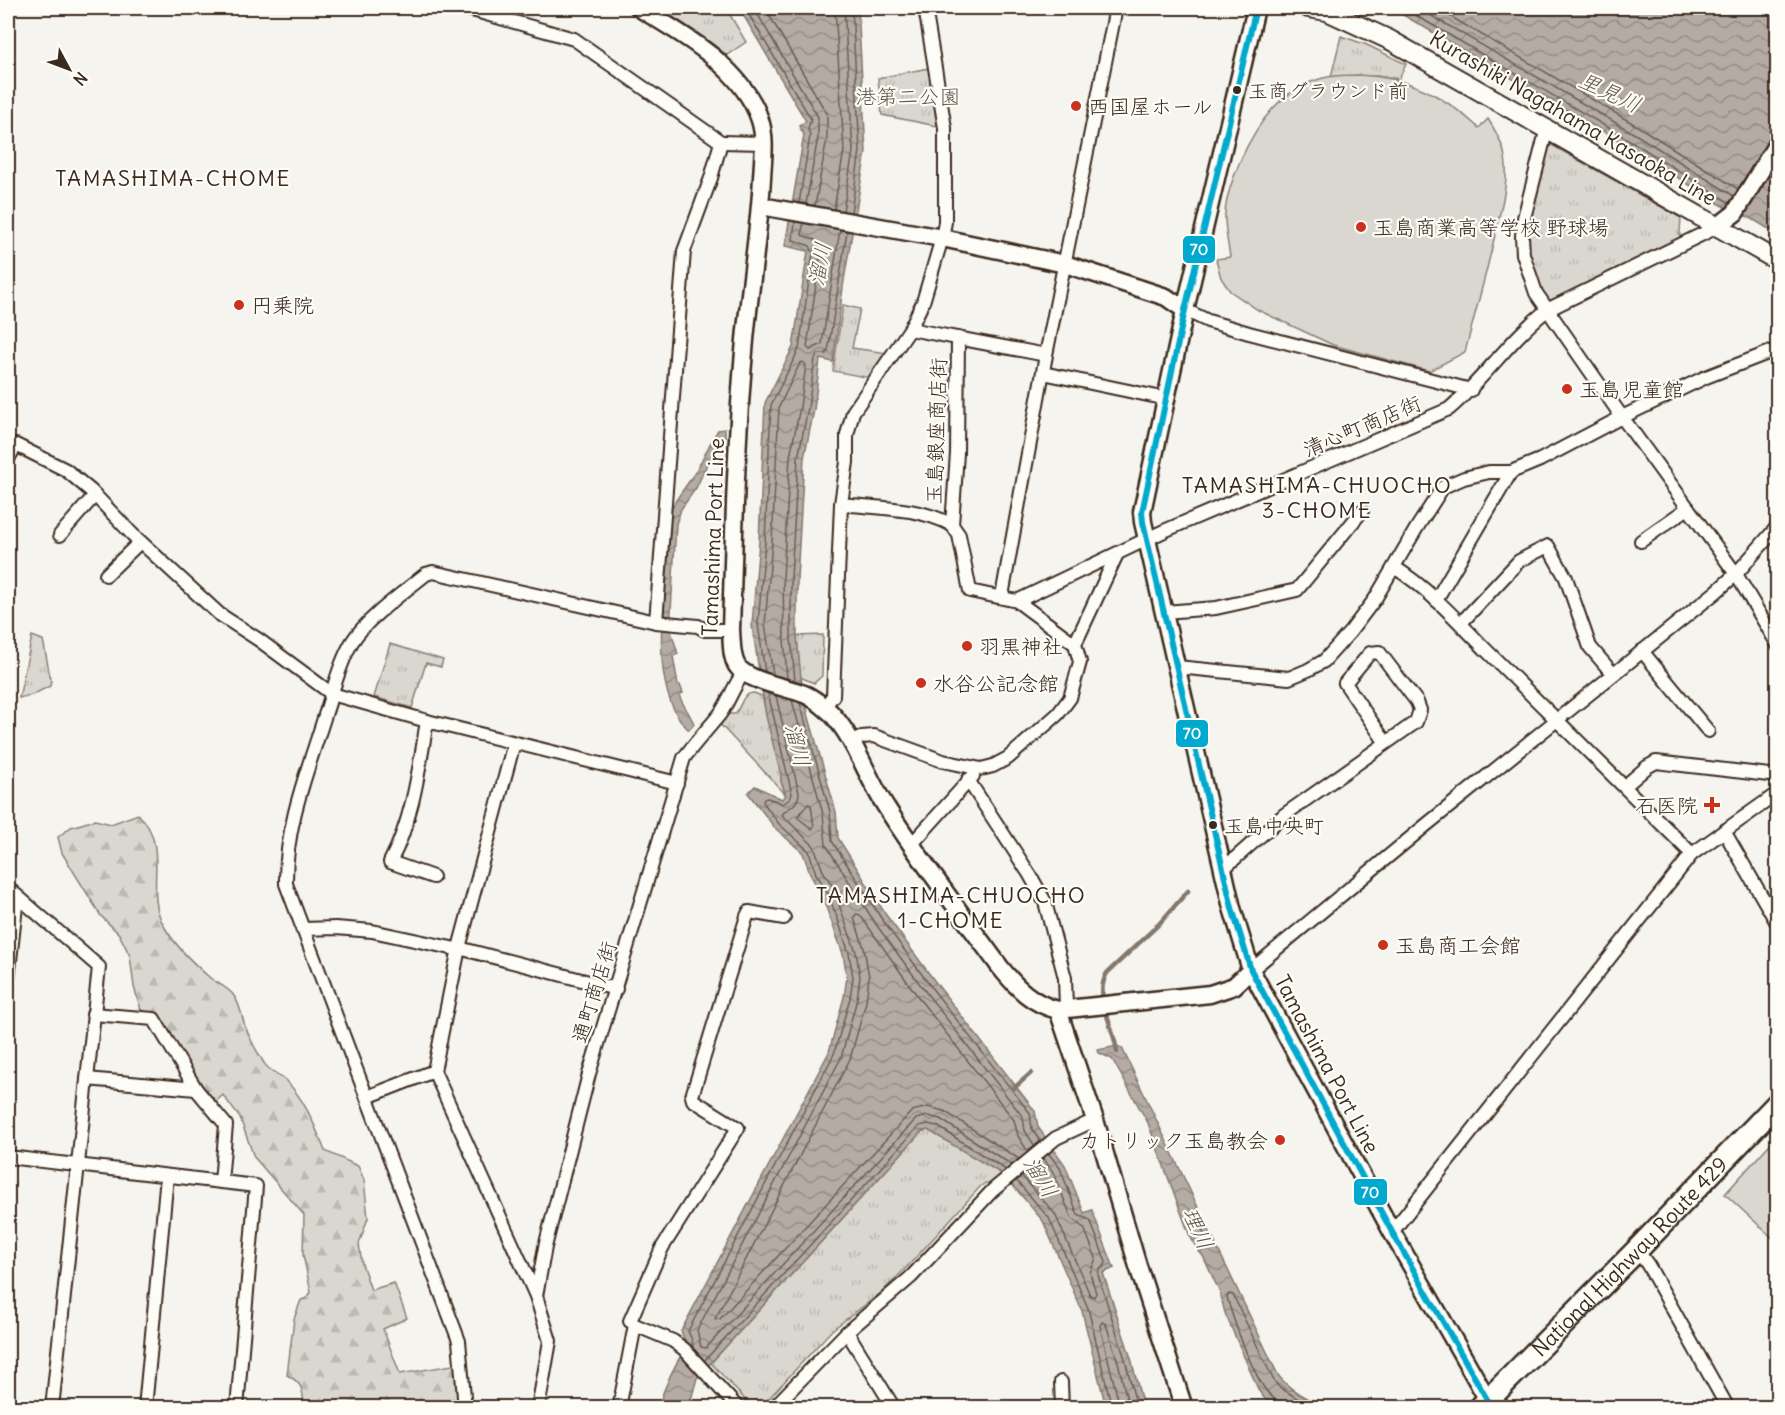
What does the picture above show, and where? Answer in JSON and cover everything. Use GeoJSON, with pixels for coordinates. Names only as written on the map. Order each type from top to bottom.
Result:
{"type":"FeatureCollection","features":[{"type":"Feature","properties":{"kind":"highway","name":"National Highway Route 429"},"geometry":{"type":"LineString","coordinates":[[1487,1405],[1778,1103]]}},
{"type":"Feature","properties":{"kind":"main road","name":"Kurashiki Nagahama Kasaoka Line"},"geometry":{"type":"LineString","coordinates":[[1309,8],[1327,11],[1390,40],[1778,261]]}},
{"type":"Feature","properties":{"kind":"street"},"geometry":{"type":"LineString","coordinates":[[465,8],[574,39],[722,142],[764,143]]}},
{"type":"Feature","properties":{"kind":"street","name":"Tamashima Port Line"},"geometry":{"type":"LineString","coordinates":[[639,8],[719,61],[749,99],[759,119],[764,143],[761,206],[745,339],[736,454],[731,630],[733,657],[740,669],[748,675],[805,694],[824,707],[843,728],[887,809],[1013,984],[1030,999],[1046,1007],[1062,1009],[1209,994],[1234,986],[1251,970],[1487,1405]]}},
{"type":"Feature","properties":{"kind":"street"},"geometry":{"type":"LineString","coordinates":[[824,707],[833,696],[841,504],[848,462],[847,435],[853,412],[910,329],[923,302],[945,222],[945,128],[925,8]]}},
{"type":"Feature","properties":{"kind":"street"},"geometry":{"type":"LineString","coordinates":[[1076,644],[1017,601],[1002,597],[1046,355],[1116,8]]}},
{"type":"Feature","properties":{"kind":"street"},"geometry":{"type":"LineString","coordinates":[[1257,8],[1185,310],[1142,512],[1232,908],[1251,970],[1612,674],[1716,592],[1736,574],[1778,526]]}},
{"type":"Feature","properties":{"kind":"street"},"geometry":{"type":"LineString","coordinates":[[1547,128],[1524,218],[1522,236],[1523,254],[1536,293],[1622,417],[1736,574],[1778,645]]}},
{"type":"Feature","properties":{"kind":"street"},"geometry":{"type":"LineString","coordinates":[[656,622],[684,250],[722,142]]}},
{"type":"Feature","properties":{"kind":"street"},"geometry":{"type":"LineString","coordinates":[[1717,227],[1734,213],[1778,142]]}},
{"type":"Feature","properties":{"kind":"street"},"geometry":{"type":"LineString","coordinates":[[761,206],[942,238],[1065,264],[1166,297],[1185,310],[1208,321],[1470,390]]}},
{"type":"Feature","properties":{"kind":"street","name":"清心町商店街"},"geometry":{"type":"LineString","coordinates":[[1017,601],[1164,531],[1449,410],[1470,390],[1525,327],[1547,310],[1717,227]]}},
{"type":"Feature","properties":{"kind":"street"},"geometry":{"type":"LineString","coordinates":[[910,329],[1046,355]]}},
{"type":"Feature","properties":{"kind":"street","name":"玉島銀座商店街"},"geometry":{"type":"LineString","coordinates":[[952,525],[957,453],[958,338]]}},
{"type":"Feature","properties":{"kind":"street"},"geometry":{"type":"LineString","coordinates":[[1177,667],[1289,678],[1308,670],[1324,661],[1375,599],[1443,488],[1464,478],[1489,472],[1511,472],[1706,377],[1778,349]]}},
{"type":"Feature","properties":{"kind":"street"},"geometry":{"type":"LineString","coordinates":[[1043,373],[1167,399]]}},
{"type":"Feature","properties":{"kind":"street"},"geometry":{"type":"LineString","coordinates":[[8,459],[16,445],[66,470],[219,614],[332,694],[427,721],[677,783]]}},
{"type":"Feature","properties":{"kind":"street"},"geometry":{"type":"LineString","coordinates":[[1436,600],[1511,472]]}},
{"type":"Feature","properties":{"kind":"street"},"geometry":{"type":"LineString","coordinates":[[60,535],[95,495]]}},
{"type":"Feature","properties":{"kind":"street","name":"玉島銀座商店街"},"geometry":{"type":"LineString","coordinates":[[841,504],[919,513],[944,520],[952,525],[959,535],[970,591],[1002,597]]}},
{"type":"Feature","properties":{"kind":"street"},"geometry":{"type":"LineString","coordinates":[[1641,541],[1688,508]]}},
{"type":"Feature","properties":{"kind":"street"},"geometry":{"type":"LineString","coordinates":[[1164,612],[1216,608],[1297,590],[1362,511]]}},
{"type":"Feature","properties":{"kind":"street"},"geometry":{"type":"LineString","coordinates":[[106,575],[140,542]]}},
{"type":"Feature","properties":{"kind":"street"},"geometry":{"type":"LineString","coordinates":[[1461,623],[1519,561],[1548,546],[1566,578],[1590,647],[1612,674]]}},
{"type":"Feature","properties":{"kind":"street"},"geometry":{"type":"LineString","coordinates":[[912,844],[968,780],[981,769],[1008,758],[1059,714],[1070,698],[1080,662],[1076,644],[1118,554]]}},
{"type":"Feature","properties":{"kind":"street"},"geometry":{"type":"LineString","coordinates":[[1394,567],[1416,581],[1461,623],[1485,650],[1692,854]]}},
{"type":"Feature","properties":{"kind":"street"},"geometry":{"type":"LineString","coordinates":[[465,1407],[459,1341],[286,884],[286,867],[294,812],[332,694],[352,642],[371,621],[415,582],[433,572],[656,622],[698,626],[705,630],[731,630]]}},
{"type":"Feature","properties":{"kind":"street"},"geometry":{"type":"LineString","coordinates":[[1642,651],[1708,731]]}},
{"type":"Feature","properties":{"kind":"street"},"geometry":{"type":"LineString","coordinates":[[1223,869],[1284,815],[1416,722],[1420,710],[1417,702],[1378,652],[1370,653],[1345,682],[1386,743]]}},
{"type":"Feature","properties":{"kind":"street","name":"通町商店街"},"geometry":{"type":"LineString","coordinates":[[536,1296],[545,1247],[580,1109],[684,758],[696,740],[721,712],[735,684],[748,675]]}},
{"type":"Feature","properties":{"kind":"street"},"geometry":{"type":"LineString","coordinates":[[427,721],[417,783],[398,846],[390,862],[433,877]]}},
{"type":"Feature","properties":{"kind":"street"},"geometry":{"type":"LineString","coordinates":[[851,741],[874,736],[944,761],[981,769]]}},
{"type":"Feature","properties":{"kind":"street"},"geometry":{"type":"LineString","coordinates":[[514,743],[459,948],[434,1071],[536,1296],[550,1341],[538,1407]]}},
{"type":"Feature","properties":{"kind":"street"},"geometry":{"type":"LineString","coordinates":[[1625,786],[1656,762],[1778,776]]}},
{"type":"Feature","properties":{"kind":"street"},"geometry":{"type":"LineString","coordinates":[[968,780],[1045,902],[1065,978],[1062,1009],[1137,1263],[1184,1407]]}},
{"type":"Feature","properties":{"kind":"street"},"geometry":{"type":"LineString","coordinates":[[1392,1232],[1692,854],[1778,793]]}},
{"type":"Feature","properties":{"kind":"street"},"geometry":{"type":"LineString","coordinates":[[1724,831],[1776,921]]}},
{"type":"Feature","properties":{"kind":"street"},"geometry":{"type":"LineString","coordinates":[[8,888],[99,966],[52,1407]]}},
{"type":"Feature","properties":{"kind":"street"},"geometry":{"type":"LineString","coordinates":[[8,979],[17,897]]}},
{"type":"Feature","properties":{"kind":"street"},"geometry":{"type":"LineString","coordinates":[[630,1321],[662,1248],[738,1128],[693,1100],[692,1096],[747,916],[749,912],[784,918]]}},
{"type":"Feature","properties":{"kind":"street"},"geometry":{"type":"LineString","coordinates":[[302,929],[336,928],[372,931],[459,948],[616,989]]}},
{"type":"Feature","properties":{"kind":"street"},"geometry":{"type":"LineString","coordinates":[[93,1014],[154,1019],[196,1089],[226,1125],[221,1182]]}},
{"type":"Feature","properties":{"kind":"street"},"geometry":{"type":"LineString","coordinates":[[367,1097],[434,1071]]}},
{"type":"Feature","properties":{"kind":"street"},"geometry":{"type":"LineString","coordinates":[[87,1079],[196,1089]]}},
{"type":"Feature","properties":{"kind":"street"},"geometry":{"type":"LineString","coordinates":[[773,1407],[847,1332],[911,1277],[993,1190],[1056,1138],[1095,1120]]}},
{"type":"Feature","properties":{"kind":"street"},"geometry":{"type":"LineString","coordinates":[[8,1157],[256,1186],[237,1407]]}},
{"type":"Feature","properties":{"kind":"street"},"geometry":{"type":"LineString","coordinates":[[145,1407],[167,1176]]}},
{"type":"Feature","properties":{"kind":"street"},"geometry":{"type":"LineString","coordinates":[[1637,1250],[1648,1265],[1728,1407]]}},
{"type":"Feature","properties":{"kind":"street"},"geometry":{"type":"LineString","coordinates":[[619,1407],[634,1325],[673,1341],[684,1349],[738,1407]]}},
{"type":"Feature","properties":{"kind":"street"},"geometry":{"type":"LineString","coordinates":[[847,1332],[894,1407]]}},
{"type":"Feature","properties":{"kind":"street"},"geometry":{"type":"LineString","coordinates":[[1061,1382],[1062,1407]]}},
{"type":"Feature","properties":{"kind":"green space"},"geometry":{"type":"Polygon","coordinates":[[[656,8],[726,8],[746,42],[727,55],[705,38],[656,8]]]}},
{"type":"Feature","properties":{"kind":"green space"},"geometry":{"type":"Polygon","coordinates":[[[1341,36],[1367,45],[1406,64],[1399,79],[1384,76],[1331,77],[1341,36]]]}},
{"type":"Feature","properties":{"kind":"green space","name":"港第二公園"},"geometry":{"type":"Polygon","coordinates":[[[929,68],[937,126],[882,115],[878,78],[929,68]]]}},
{"type":"Feature","properties":{"kind":"green space","name":"玉島商業高等学校 野球場"},"geometry":{"type":"Polygon","coordinates":[[[1359,75],[1394,79],[1424,90],[1452,106],[1479,128],[1488,119],[1504,152],[1506,183],[1503,201],[1465,352],[1429,371],[1333,345],[1258,310],[1230,291],[1221,278],[1216,259],[1230,257],[1225,223],[1227,198],[1241,159],[1263,120],[1283,99],[1308,83],[1332,76],[1359,75]]]}},
{"type":"Feature","properties":{"kind":"green space"},"geometry":{"type":"Polygon","coordinates":[[[1543,140],[1681,218],[1679,246],[1547,310],[1523,254],[1543,140]]]}},
{"type":"Feature","properties":{"kind":"green space"},"geometry":{"type":"Polygon","coordinates":[[[843,305],[860,309],[852,348],[888,353],[870,378],[833,371],[843,305]]]}},
{"type":"Feature","properties":{"kind":"green space"},"geometry":{"type":"Polygon","coordinates":[[[823,635],[822,676],[814,683],[800,677],[797,636],[823,635]]]}},
{"type":"Feature","properties":{"kind":"green space"},"geometry":{"type":"Polygon","coordinates":[[[32,636],[43,640],[50,686],[32,695],[19,698],[32,636]]]}},
{"type":"Feature","properties":{"kind":"green space"},"geometry":{"type":"Polygon","coordinates":[[[390,644],[443,660],[441,667],[426,663],[412,708],[374,697],[390,644]]]}},
{"type":"Feature","properties":{"kind":"green space"},"geometry":{"type":"Polygon","coordinates":[[[754,693],[762,696],[786,795],[718,722],[728,714],[735,714],[746,695],[754,693]]]}},
{"type":"Feature","properties":{"kind":"green space"},"geometry":{"type":"Polygon","coordinates":[[[138,814],[148,827],[153,840],[156,854],[158,912],[168,933],[197,966],[234,996],[247,1031],[259,1054],[271,1070],[292,1087],[309,1113],[325,1151],[358,1166],[364,1180],[368,1218],[359,1244],[362,1264],[371,1290],[394,1283],[407,1318],[383,1329],[400,1374],[458,1364],[465,1407],[304,1407],[301,1388],[287,1375],[294,1319],[301,1300],[307,1298],[311,1292],[303,1255],[304,1215],[254,1157],[240,1118],[223,1095],[214,1103],[190,1067],[142,1013],[134,987],[130,956],[119,934],[101,916],[62,853],[58,837],[71,827],[95,820],[111,824],[138,814]]]}},
{"type":"Feature","properties":{"kind":"green space"},"geometry":{"type":"Polygon","coordinates":[[[928,1130],[1004,1175],[993,1185],[985,1183],[980,1187],[882,1292],[832,1330],[761,1407],[752,1407],[711,1363],[922,1131],[928,1130]]]}},
{"type":"Feature","properties":{"kind":"green space"},"geometry":{"type":"Polygon","coordinates":[[[1777,1136],[1777,1242],[1725,1194],[1777,1136]]]}},
{"type":"Feature","properties":{"kind":"water","name":"溜川"},"geometry":{"type":"Polygon","coordinates":[[[739,8],[858,8],[866,152],[844,280],[833,362],[820,359],[814,410],[804,458],[797,579],[797,638],[801,678],[808,714],[836,812],[838,838],[886,915],[1035,1111],[1038,1127],[1065,1165],[1084,1213],[1092,1210],[1114,1268],[1103,1273],[1131,1358],[1143,1407],[1106,1407],[1082,1311],[1043,1221],[1004,1175],[928,1130],[922,1131],[697,1378],[689,1407],[658,1408],[670,1375],[687,1346],[681,1331],[829,1052],[847,977],[843,954],[831,920],[803,853],[775,828],[748,793],[755,786],[782,799],[786,795],[766,716],[752,625],[759,541],[765,403],[793,347],[808,251],[785,246],[804,135],[799,126],[806,121],[739,8]]]}},
{"type":"Feature","properties":{"kind":"water","name":"里見川"},"geometry":{"type":"Polygon","coordinates":[[[1391,8],[1777,8],[1777,234],[1749,217],[1734,213],[1628,146],[1391,8]]]}},
{"type":"Feature","properties":{"kind":"water"},"geometry":{"type":"Polygon","coordinates":[[[725,429],[725,437],[709,460],[696,488],[681,509],[676,524],[670,628],[678,654],[673,656],[678,685],[683,693],[679,695],[694,724],[689,730],[676,714],[668,695],[663,672],[661,648],[669,519],[674,504],[697,469],[718,430],[725,429]]]}},
{"type":"Feature","properties":{"kind":"water","name":"理川"},"geometry":{"type":"Polygon","coordinates":[[[1117,1046],[1122,1048],[1278,1375],[1299,1394],[1325,1407],[1277,1407],[1265,1399],[1259,1391],[1225,1313],[1220,1293],[1203,1256],[1189,1234],[1148,1123],[1112,1059],[1099,1053],[1098,1050],[1117,1046]]]}},
{"type":"Feature","properties":{"kind":"waterway"},"geometry":{"type":"LineString","coordinates":[[1117,1052],[1103,1001],[1103,982],[1107,973],[1158,925],[1188,891]]}},
{"type":"Feature","properties":{"kind":"waterway"},"geometry":{"type":"LineString","coordinates":[[1013,1089],[1031,1073]]}},
{"type":"Feature","properties":{"kind":"transit line","name":"70"},"geometry":{"type":"LineString","coordinates":[[1256,8],[1185,310],[1142,512],[1143,522],[1232,908],[1251,970],[1392,1232],[1492,1408]]}},
{"type":"Feature","properties":{"kind":"place","name":"玉商グラウンド前"},"geometry":{"type":"Point","coordinates":[1237,90]}},
{"type":"Feature","properties":{"kind":"place","name":"西国屋ホール"},"geometry":{"type":"Point","coordinates":[1076,106]}},
{"type":"Feature","properties":{"kind":"place","name":"玉島商業高等学校 野球場"},"geometry":{"type":"Point","coordinates":[1361,227]}},
{"type":"Feature","properties":{"kind":"place","name":"円乗院"},"geometry":{"type":"Point","coordinates":[239,305]}},
{"type":"Feature","properties":{"kind":"place","name":"玉島児童館"},"geometry":{"type":"Point","coordinates":[1567,389]}},
{"type":"Feature","properties":{"kind":"place","name":"羽黒神社"},"geometry":{"type":"Point","coordinates":[967,646]}},
{"type":"Feature","properties":{"kind":"place","name":"水谷公記念館"},"geometry":{"type":"Point","coordinates":[921,683]}},
{"type":"Feature","properties":{"kind":"place","name":"石医院"},"geometry":{"type":"Point","coordinates":[1712,805]}},
{"type":"Feature","properties":{"kind":"place","name":"玉島中央町"},"geometry":{"type":"Point","coordinates":[1213,825]}},
{"type":"Feature","properties":{"kind":"place","name":"玉島商工会館"},"geometry":{"type":"Point","coordinates":[1383,945]}},
{"type":"Feature","properties":{"kind":"place","name":"カトリック玉島教会"},"geometry":{"type":"Point","coordinates":[1280,1140]}},
{"type":"Feature","properties":{"kind":"district","name":"TAMASHIMA-CHOME"},"geometry":{"type":"Point","coordinates":[173,178]}},
{"type":"Feature","properties":{"kind":"district","name":"TAMASHIMA-CHUOCHO 3-CHOME"},"geometry":{"type":"Point","coordinates":[1317,498]}},
{"type":"Feature","properties":{"kind":"district","name":"TAMASHIMA-CHUOCHO 1-CHOME"},"geometry":{"type":"Point","coordinates":[951,908]}}]}
